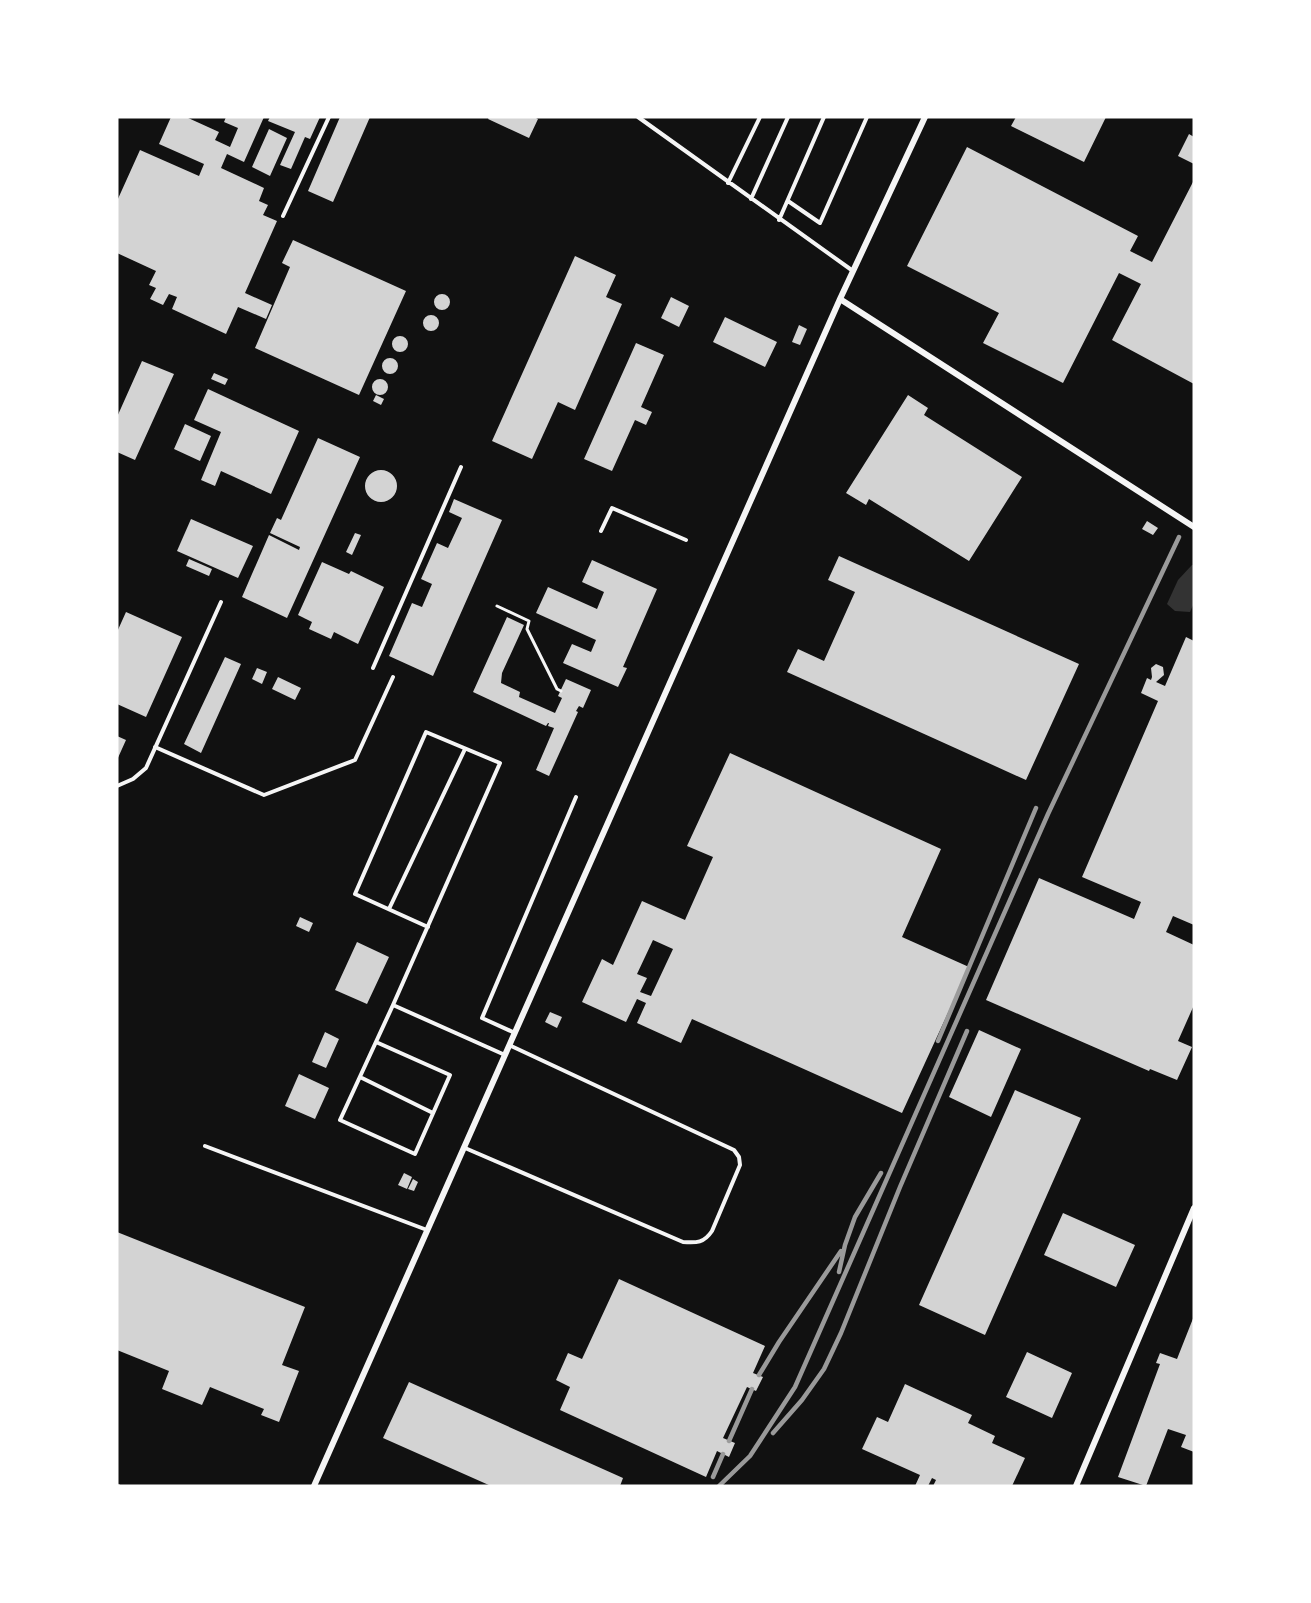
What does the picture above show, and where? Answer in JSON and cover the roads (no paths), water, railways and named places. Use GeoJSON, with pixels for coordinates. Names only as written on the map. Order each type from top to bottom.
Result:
{"type":"FeatureCollection","features":[{"type":"Feature","properties":{"kind":"street"},"geometry":{"type":"LineString","coordinates":[[314,1486],[840,299],[925,117]]}},
{"type":"Feature","properties":{"kind":"street"},"geometry":{"type":"LineString","coordinates":[[840,299],[1194,527]]}},
{"type":"Feature","properties":{"kind":"street"},"geometry":{"type":"LineString","coordinates":[[1076,1486],[1194,1208]]}},
{"type":"Feature","properties":{"kind":"lane"},"geometry":{"type":"LineString","coordinates":[[283,216],[329,117]]}},
{"type":"Feature","properties":{"kind":"lane"},"geometry":{"type":"LineString","coordinates":[[638,117],[854,271]]}},
{"type":"Feature","properties":{"kind":"lane"},"geometry":{"type":"LineString","coordinates":[[729,183],[760,117]]}},
{"type":"Feature","properties":{"kind":"lane"},"geometry":{"type":"LineString","coordinates":[[751,199],[788,117]]}},
{"type":"Feature","properties":{"kind":"lane"},"geometry":{"type":"LineString","coordinates":[[779,219],[825,117]]}},
{"type":"Feature","properties":{"kind":"lane"},"geometry":{"type":"LineString","coordinates":[[788,201],[820,223],[867,117]]}},
{"type":"Feature","properties":{"kind":"lane"},"geometry":{"type":"LineString","coordinates":[[373,668],[461,467]]}},
{"type":"Feature","properties":{"kind":"lane"},"geometry":{"type":"LineString","coordinates":[[601,531],[612,508],[686,540]]}},
{"type":"Feature","properties":{"kind":"lane"},"geometry":{"type":"LineString","coordinates":[[117,786],[126,783],[146,768],[221,602]]}},
{"type":"Feature","properties":{"kind":"lane"},"geometry":{"type":"LineString","coordinates":[[155,747],[264,795],[355,760],[393,677]]}},
{"type":"Feature","properties":{"kind":"lane"},"geometry":{"type":"LineString","coordinates":[[376,1042],[450,1075],[415,1154],[340,1120],[428,927],[500,763],[426,732],[355,894],[428,927]]}},
{"type":"Feature","properties":{"kind":"lane"},"geometry":{"type":"LineString","coordinates":[[389,909],[465,749]]}},
{"type":"Feature","properties":{"kind":"lane"},"geometry":{"type":"LineString","coordinates":[[515,1033],[482,1018],[576,797]]}},
{"type":"Feature","properties":{"kind":"lane"},"geometry":{"type":"LineString","coordinates":[[393,1005],[505,1055]]}},
{"type":"Feature","properties":{"kind":"lane"},"geometry":{"type":"LineString","coordinates":[[464,1148],[683,1242],[698,1243],[706,1240],[712,1232],[740,1165],[739,1157],[734,1150],[509,1045]]}},
{"type":"Feature","properties":{"kind":"lane"},"geometry":{"type":"LineString","coordinates":[[360,1077],[433,1113]]}},
{"type":"Feature","properties":{"kind":"lane"},"geometry":{"type":"LineString","coordinates":[[205,1146],[428,1230]]}},
{"type":"Feature","properties":{"kind":"railway"},"geometry":{"type":"LineString","coordinates":[[719,1486],[750,1456],[795,1387],[1048,814],[1179,537]]}},
{"type":"Feature","properties":{"kind":"railway"},"geometry":{"type":"LineString","coordinates":[[938,1041],[1036,808]]}},
{"type":"Feature","properties":{"kind":"railway"},"geometry":{"type":"LineString","coordinates":[[773,1433],[802,1400],[824,1369],[967,1031]]}},
{"type":"Feature","properties":{"kind":"railway"},"geometry":{"type":"LineString","coordinates":[[839,1272],[855,1217],[881,1173]]}},
{"type":"Feature","properties":{"kind":"railway"},"geometry":{"type":"LineString","coordinates":[[759,1375],[841,1251]]}},
{"type":"Feature","properties":{"kind":"railway"},"geometry":{"type":"LineString","coordinates":[[729,1441],[752,1389]]}},
{"type":"Feature","properties":{"kind":"railway"},"geometry":{"type":"LineString","coordinates":[[713,1477],[723,1454]]}}]}
